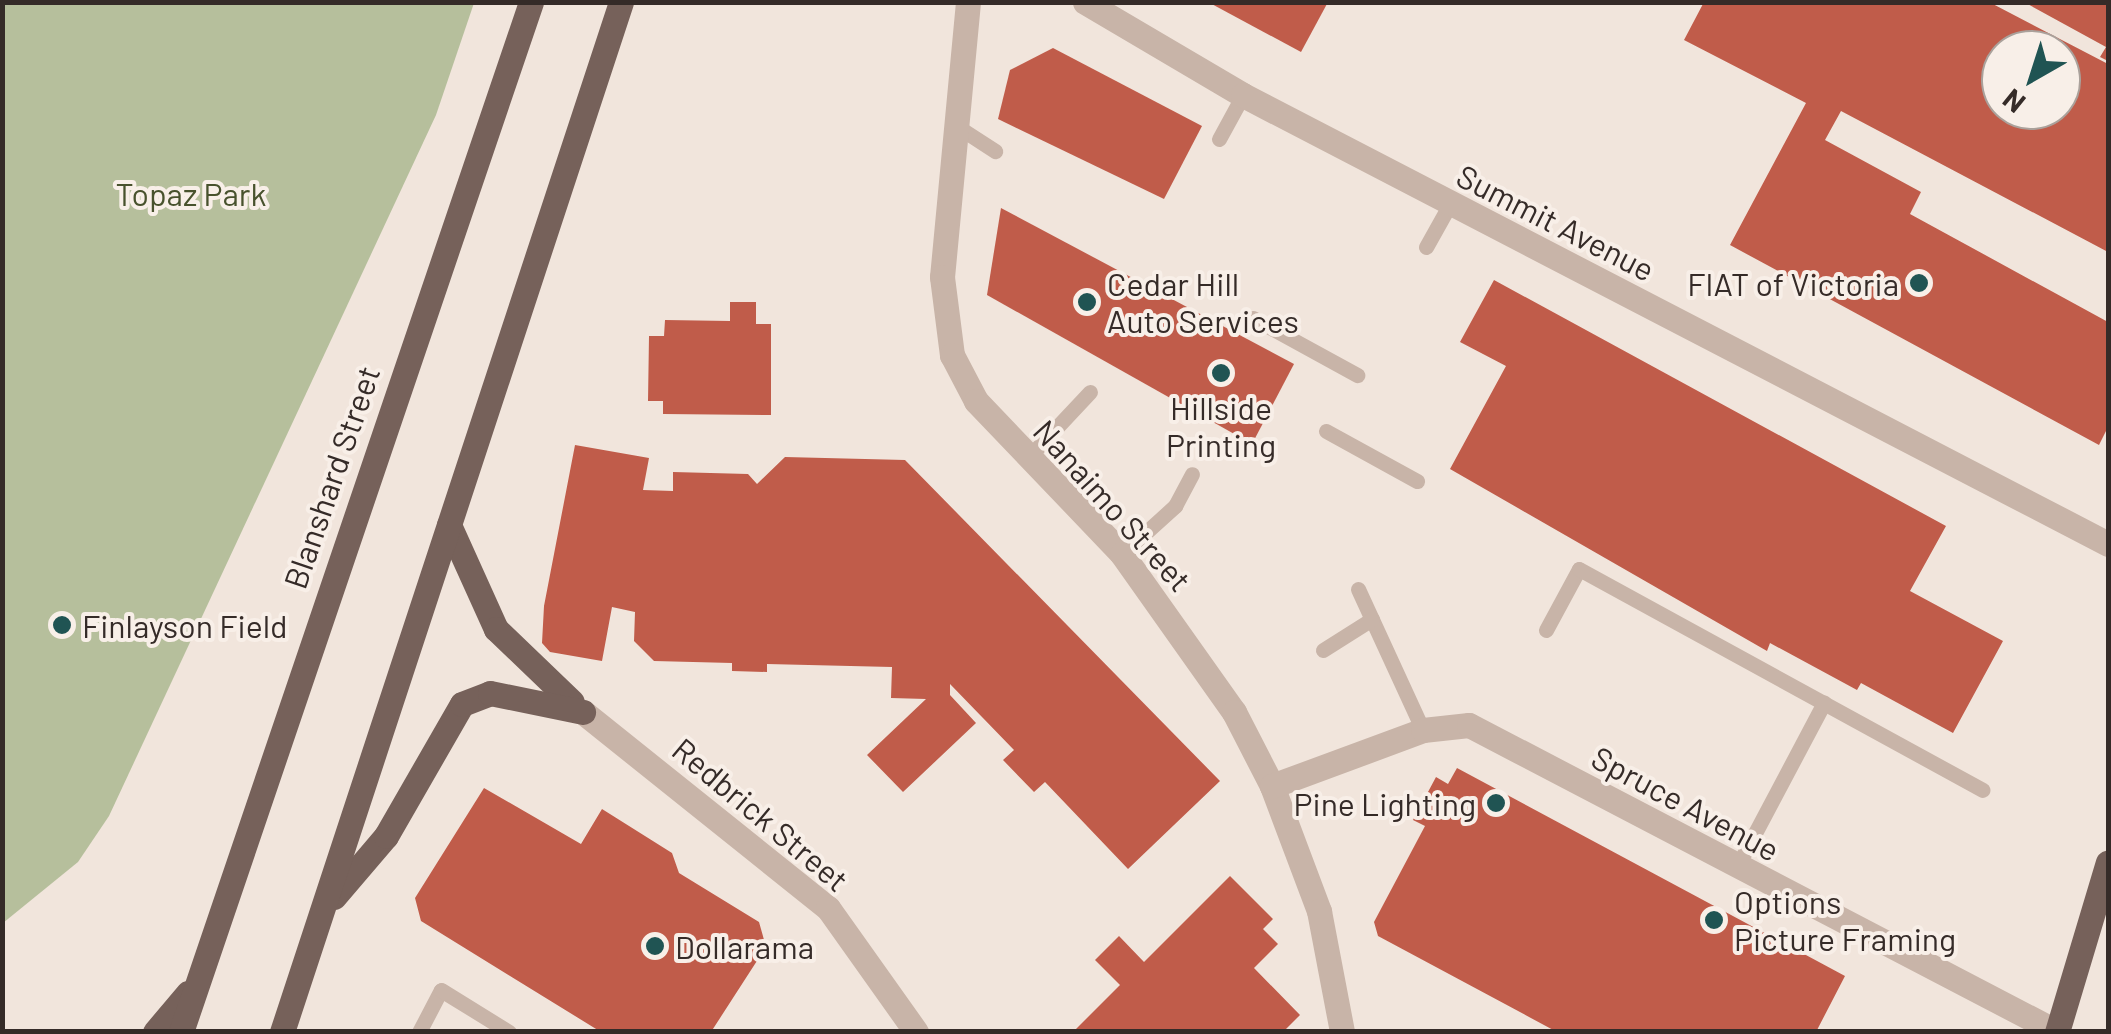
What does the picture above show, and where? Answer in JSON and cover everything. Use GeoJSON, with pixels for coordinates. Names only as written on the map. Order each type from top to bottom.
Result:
{"type":"FeatureCollection","features":[{"type":"Feature","properties":{"kind":"main road","name":"Blanshard Street"},"geometry":{"type":"LineString","coordinates":[[181,1032],[531,2]]}},
{"type":"Feature","properties":{"kind":"main road"},"geometry":{"type":"LineString","coordinates":[[282,1032],[621,2]]}},
{"type":"Feature","properties":{"kind":"main road"},"geometry":{"type":"LineString","coordinates":[[450,525],[496,628],[583,712]]}},
{"type":"Feature","properties":{"kind":"main road"},"geometry":{"type":"LineString","coordinates":[[324,908],[386,836],[462,704],[490,693],[583,712]]}},
{"type":"Feature","properties":{"kind":"main road"},"geometry":{"type":"LineString","coordinates":[[2057,1032],[2108,862]]}},
{"type":"Feature","properties":{"kind":"main road"},"geometry":{"type":"LineString","coordinates":[[155,1032],[198,981]]}},
{"type":"Feature","properties":{"kind":"street","name":"Nanaimo Street"},"geometry":{"type":"LineString","coordinates":[[968,2],[951,122],[942,277],[952,355],[976,401],[1027,459],[1122,554],[1190,641],[1272,786],[1319,911],[1342,1032]]}},
{"type":"Feature","properties":{"kind":"street","name":"Summit Avenue"},"geometry":{"type":"LineString","coordinates":[[1085,2],[1243,95],[2108,544]]}},
{"type":"Feature","properties":{"kind":"street","name":"Redbrick Street"},"geometry":{"type":"LineString","coordinates":[[583,712],[698,800],[828,908],[916,1032]]}},
{"type":"Feature","properties":{"kind":"street","name":"Spruce Avenue"},"geometry":{"type":"LineString","coordinates":[[1272,786],[1423,730],[1469,725],[2057,1032]]}},
{"type":"Feature","properties":{"kind":"lane"},"geometry":{"type":"LineString","coordinates":[[1220,140],[1243,95]]}},
{"type":"Feature","properties":{"kind":"lane"},"geometry":{"type":"LineString","coordinates":[[951,122],[995,151]]}},
{"type":"Feature","properties":{"kind":"lane"},"geometry":{"type":"LineString","coordinates":[[1426,247],[1450,204]]}},
{"type":"Feature","properties":{"kind":"lane"},"geometry":{"type":"LineString","coordinates":[[1253,318],[1357,375]]}},
{"type":"Feature","properties":{"kind":"lane"},"geometry":{"type":"LineString","coordinates":[[1027,459],[1090,392]]}},
{"type":"Feature","properties":{"kind":"lane"},"geometry":{"type":"LineString","coordinates":[[1326,431],[1417,481]]}},
{"type":"Feature","properties":{"kind":"lane"},"geometry":{"type":"LineString","coordinates":[[1122,554],[1175,506],[1192,474]]}},
{"type":"Feature","properties":{"kind":"lane"},"geometry":{"type":"LineString","coordinates":[[1546,630],[1579,570],[1983,790]]}},
{"type":"Feature","properties":{"kind":"lane"},"geometry":{"type":"LineString","coordinates":[[1358,589],[1423,730]]}},
{"type":"Feature","properties":{"kind":"lane"},"geometry":{"type":"LineString","coordinates":[[1322,650],[1372,620]]}},
{"type":"Feature","properties":{"kind":"lane"},"geometry":{"type":"LineString","coordinates":[[1737,867],[1824,704]]}},
{"type":"Feature","properties":{"kind":"lane"},"geometry":{"type":"LineString","coordinates":[[419,1032],[441,990],[509,1032]]}},
{"type":"Feature","properties":{"kind":"green space","name":"Topaz Park"},"geometry":{"type":"Polygon","coordinates":[[[3,2],[474,3],[436,115],[109,816],[78,862],[3,923],[3,2]]]}},
{"type":"Feature","properties":{"kind":"building"},"geometry":{"type":"Polygon","coordinates":[[[1208,2],[1328,2],[1301,52],[1208,2]]]}},
{"type":"Feature","properties":{"kind":"building"},"geometry":{"type":"Polygon","coordinates":[[[1704,2],[1989,2],[2043,30],[1981,30],[1981,130],[2081,130],[2081,50],[2108,64],[2108,252],[1841,111],[1825,140],[1921,192],[1910,214],[2108,322],[2108,427],[2099,445],[1730,245],[1806,103],[1684,40],[1704,2]]]}},
{"type":"Feature","properties":{"kind":"building"},"geometry":{"type":"Polygon","coordinates":[[[2024,2],[2108,2],[2108,61],[2100,57],[2106,47],[2024,2]]]}},
{"type":"Feature","properties":{"kind":"building"},"geometry":{"type":"Polygon","coordinates":[[[1053,48],[1202,126],[1164,199],[998,119],[1010,70],[1053,48]]]}},
{"type":"Feature","properties":{"kind":"building"},"geometry":{"type":"Polygon","coordinates":[[[1001,208],[1294,364],[1252,444],[987,295],[1001,208]]]}},
{"type":"Feature","properties":{"kind":"building"},"geometry":{"type":"Polygon","coordinates":[[[1494,280],[1946,526],[1910,591],[2003,641],[1953,733],[1861,683],[1857,690],[1770,643],[1767,651],[1450,469],[1506,366],[1460,342],[1494,280]]]}},
{"type":"Feature","properties":{"kind":"building"},"geometry":{"type":"Polygon","coordinates":[[[730,302],[756,302],[756,324],[771,324],[771,415],[663,414],[663,401],[648,401],[649,336],[664,336],[665,320],[730,321],[730,302]]]}},
{"type":"Feature","properties":{"kind":"building"},"geometry":{"type":"Polygon","coordinates":[[[575,445],[649,458],[643,490],[673,491],[673,472],[748,474],[757,484],[785,457],[905,460],[1220,781],[1128,869],[1045,782],[1034,792],[1003,760],[1014,750],[950,684],[950,695],[976,723],[903,792],[867,755],[926,699],[891,698],[892,667],[767,664],[767,672],[732,671],[732,663],[654,661],[634,641],[635,612],[612,607],[602,661],[550,652],[542,643],[544,606],[575,445]]]}},
{"type":"Feature","properties":{"kind":"building"},"geometry":{"type":"Polygon","coordinates":[[[1457,768],[1845,976],[1816,1032],[1557,1032],[1378,936],[1374,922],[1425,826],[1413,820],[1436,777],[1448,784],[1457,768]]]}},
{"type":"Feature","properties":{"kind":"building"},"geometry":{"type":"Polygon","coordinates":[[[484,788],[581,844],[602,809],[672,853],[679,873],[759,922],[766,947],[711,1032],[601,1032],[421,921],[415,898],[484,788]]]}},
{"type":"Feature","properties":{"kind":"building"},"geometry":{"type":"Polygon","coordinates":[[[1230,876],[1273,919],[1263,929],[1278,944],[1254,968],[1300,1015],[1283,1032],[1073,1032],[1120,985],[1095,960],[1119,936],[1144,962],[1230,876]]]}},
{"type":"Feature","properties":{"kind":"place","name":"FIAT of Victoria"},"geometry":{"type":"Point","coordinates":[1919,283]}},
{"type":"Feature","properties":{"kind":"place","name":"Cedar Hill Auto Services"},"geometry":{"type":"Point","coordinates":[1087,302]}},
{"type":"Feature","properties":{"kind":"place","name":"Hillside Printing"},"geometry":{"type":"Point","coordinates":[1221,373]}},
{"type":"Feature","properties":{"kind":"place","name":"Finlayson Field"},"geometry":{"type":"Point","coordinates":[62,625]}},
{"type":"Feature","properties":{"kind":"place","name":"Pine Lighting"},"geometry":{"type":"Point","coordinates":[1496,803]}},
{"type":"Feature","properties":{"kind":"place","name":"Options Picture Framing"},"geometry":{"type":"Point","coordinates":[1714,920]}},
{"type":"Feature","properties":{"kind":"place","name":"Dollarama"},"geometry":{"type":"Point","coordinates":[655,946]}}]}
